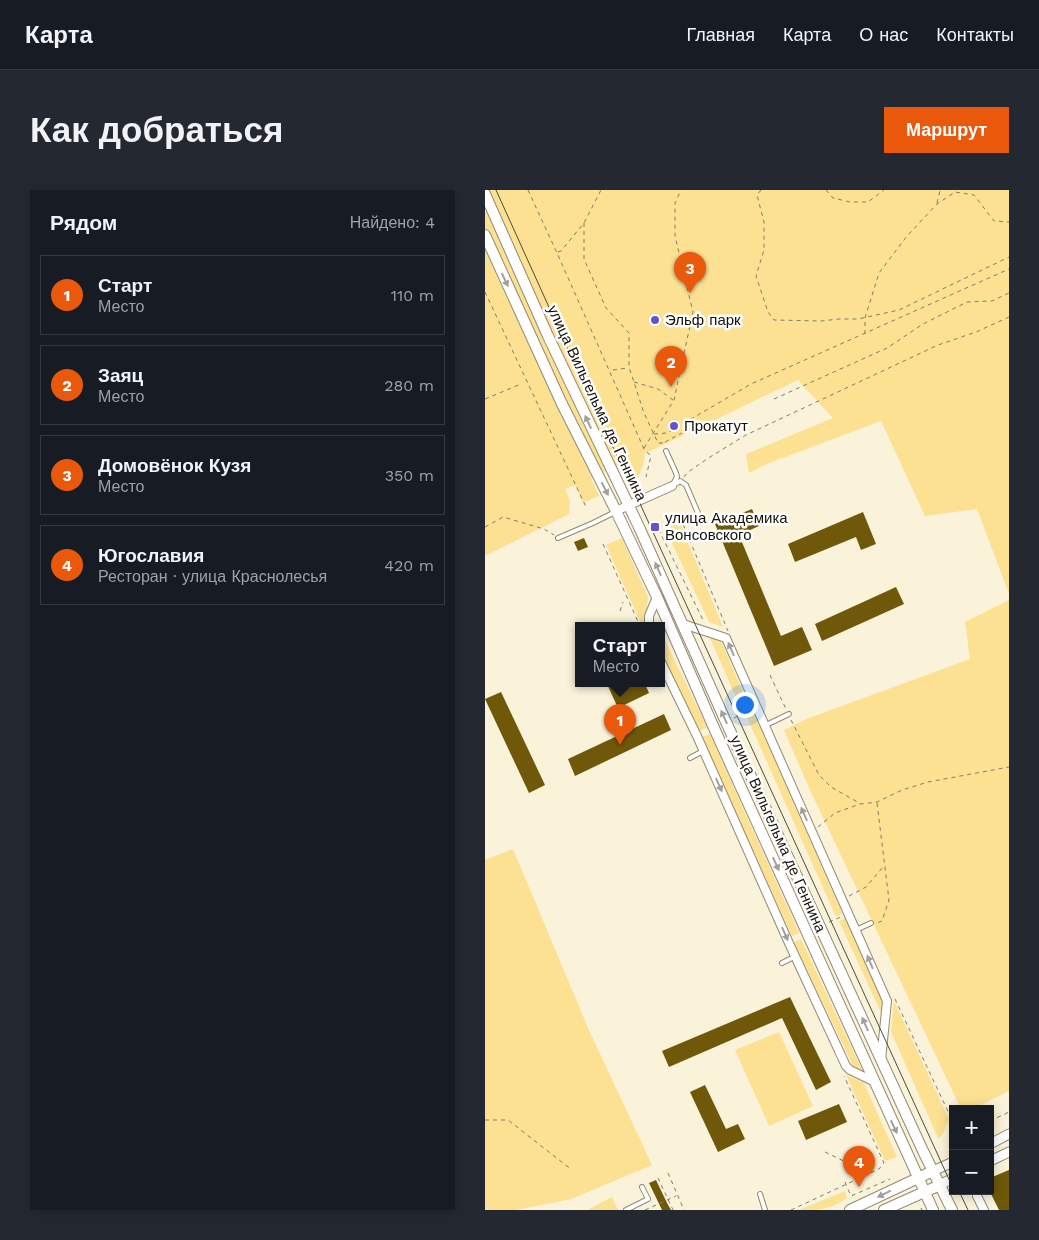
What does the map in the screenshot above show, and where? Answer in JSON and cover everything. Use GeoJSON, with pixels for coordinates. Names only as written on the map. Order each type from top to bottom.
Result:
{"type":"FeatureCollection","features":[{"type":"Feature","properties":{"kind":"main road","name":"улица Вильгельма де Геннина"},"geometry":{"type":"LineString","coordinates":[[485,194],[548,336],[629,506],[881,1060],[952,1210]]}},
{"type":"Feature","properties":{"kind":"main road","name":"улица Вильгельма де Геннина"},"geometry":{"type":"LineString","coordinates":[[485,235],[562,404],[657,597],[714,728],[933,1210]]}},
{"type":"Feature","properties":{"kind":"main road"},"geometry":{"type":"LineString","coordinates":[[850,1210],[933,1171]]}},
{"type":"Feature","properties":{"kind":"main road"},"geometry":{"type":"LineString","coordinates":[[884,1210],[940,1184]]}},
{"type":"Feature","properties":{"kind":"street"},"geometry":{"type":"LineString","coordinates":[[616,511],[672,486]]}},
{"type":"Feature","properties":{"kind":"street"},"geometry":{"type":"LineString","coordinates":[[649,622],[649,616],[657,597]]}},
{"type":"Feature","properties":{"kind":"street","name":"улица Вильгельма де Геннина"},"geometry":{"type":"LineString","coordinates":[[683,624],[726,638],[887,1001],[881,1060]]}},
{"type":"Feature","properties":{"kind":"street"},"geometry":{"type":"LineString","coordinates":[[665,670],[846,1066],[850,1070],[875,1082]]}},
{"type":"Feature","properties":{"kind":"street"},"geometry":{"type":"LineString","coordinates":[[994,1142],[1008,1134]]}},
{"type":"Feature","properties":{"kind":"street"},"geometry":{"type":"LineString","coordinates":[[994,1159],[1009,1152]]}},
{"type":"Feature","properties":{"kind":"street"},"geometry":{"type":"LineString","coordinates":[[933,1171],[949,1164]]}},
{"type":"Feature","properties":{"kind":"street"},"geometry":{"type":"LineString","coordinates":[[940,1184],[949,1180]]}},
{"type":"Feature","properties":{"kind":"street"},"geometry":{"type":"LineString","coordinates":[[977,1196],[984,1210]]}},
{"type":"Feature","properties":{"kind":"lane"},"geometry":{"type":"LineString","coordinates":[[667,451],[677,477],[672,486]]}},
{"type":"Feature","properties":{"kind":"lane"},"geometry":{"type":"LineString","coordinates":[[672,486],[680,481],[686,485],[701,520]]}},
{"type":"Feature","properties":{"kind":"lane"},"geometry":{"type":"LineString","coordinates":[[558,538],[616,511]]}},
{"type":"Feature","properties":{"kind":"lane"},"geometry":{"type":"LineString","coordinates":[[764,726],[789,714]]}},
{"type":"Feature","properties":{"kind":"lane"},"geometry":{"type":"LineString","coordinates":[[690,758],[703,751]]}},
{"type":"Feature","properties":{"kind":"lane"},"geometry":{"type":"LineString","coordinates":[[856,930],[871,923]]}},
{"type":"Feature","properties":{"kind":"lane"},"geometry":{"type":"LineString","coordinates":[[782,962],[796,956]]}},
{"type":"Feature","properties":{"kind":"lane"},"geometry":{"type":"LineString","coordinates":[[626,1210],[648,1199],[642,1187]]}},
{"type":"Feature","properties":{"kind":"lane"},"geometry":{"type":"LineString","coordinates":[[760,1194],[765,1210]]}},
{"type":"Feature","properties":{"kind":"path"},"geometry":{"type":"LineString","coordinates":[[528,190],[643,449],[651,456],[646,477]]}},
{"type":"Feature","properties":{"kind":"path"},"geometry":{"type":"LineString","coordinates":[[557,253],[561,251],[584,223],[601,190]]}},
{"type":"Feature","properties":{"kind":"path"},"geometry":{"type":"LineString","coordinates":[[643,449],[674,400],[693,312],[675,236],[675,203],[681,190]]}},
{"type":"Feature","properties":{"kind":"path"},"geometry":{"type":"LineString","coordinates":[[761,190],[757,195],[764,222],[764,250],[756,276],[768,312],[774,320],[821,321],[865,318],[899,310],[1009,256]]}},
{"type":"Feature","properties":{"kind":"path"},"geometry":{"type":"LineString","coordinates":[[826,190],[833,198],[850,202],[868,202],[884,190]]}},
{"type":"Feature","properties":{"kind":"path"},"geometry":{"type":"LineString","coordinates":[[937,204],[940,190]]}},
{"type":"Feature","properties":{"kind":"path"},"geometry":{"type":"LineString","coordinates":[[865,335],[865,318],[879,273],[907,236],[937,204],[955,192],[974,195],[990,213],[994,221],[1009,222]]}},
{"type":"Feature","properties":{"kind":"path"},"geometry":{"type":"LineString","coordinates":[[584,223],[583,259],[606,308],[629,333],[629,368],[644,414],[657,443],[663,443],[682,433]]}},
{"type":"Feature","properties":{"kind":"path"},"geometry":{"type":"LineString","coordinates":[[654,434],[667,433],[751,384],[865,335],[1009,269]]}},
{"type":"Feature","properties":{"kind":"path"},"geometry":{"type":"LineString","coordinates":[[485,292],[585,507]]}},
{"type":"Feature","properties":{"kind":"path"},"geometry":{"type":"LineString","coordinates":[[775,399],[887,348],[923,324],[967,302],[992,301],[1009,293]]}},
{"type":"Feature","properties":{"kind":"path"},"geometry":{"type":"LineString","coordinates":[[680,481],[688,472],[746,436],[938,345],[976,332],[1009,317]]}},
{"type":"Feature","properties":{"kind":"path"},"geometry":{"type":"LineString","coordinates":[[613,370],[629,368]]}},
{"type":"Feature","properties":{"kind":"path"},"geometry":{"type":"LineString","coordinates":[[634,382],[658,389],[674,400]]}},
{"type":"Feature","properties":{"kind":"path"},"geometry":{"type":"LineString","coordinates":[[485,399],[521,384]]}},
{"type":"Feature","properties":{"kind":"path"},"geometry":{"type":"LineString","coordinates":[[663,443],[667,451]]}},
{"type":"Feature","properties":{"kind":"path"},"geometry":{"type":"LineString","coordinates":[[485,527],[503,517],[544,529],[558,538]]}},
{"type":"Feature","properties":{"kind":"path"},"geometry":{"type":"LineString","coordinates":[[655,522],[705,625]]}},
{"type":"Feature","properties":{"kind":"path"},"geometry":{"type":"LineString","coordinates":[[603,544],[638,622]]}},
{"type":"Feature","properties":{"kind":"path"},"geometry":{"type":"LineString","coordinates":[[620,611],[623,602]]}},
{"type":"Feature","properties":{"kind":"path"},"geometry":{"type":"LineString","coordinates":[[721,628],[732,631]]}},
{"type":"Feature","properties":{"kind":"path"},"geometry":{"type":"LineString","coordinates":[[770,675],[819,775],[831,787],[861,804]]}},
{"type":"Feature","properties":{"kind":"path"},"geometry":{"type":"LineString","coordinates":[[816,829],[835,813],[861,804],[877,802],[902,790],[928,782],[1009,767]]}},
{"type":"Feature","properties":{"kind":"path"},"geometry":{"type":"LineString","coordinates":[[877,802],[889,900],[882,921]]}},
{"type":"Feature","properties":{"kind":"path"},"geometry":{"type":"LineString","coordinates":[[847,898],[866,887],[884,866]]}},
{"type":"Feature","properties":{"kind":"path"},"geometry":{"type":"LineString","coordinates":[[994,1119],[1009,1112]]}},
{"type":"Feature","properties":{"kind":"path"},"geometry":{"type":"LineString","coordinates":[[485,1120],[508,1120],[572,1170]]}},
{"type":"Feature","properties":{"kind":"path"},"geometry":{"type":"LineString","coordinates":[[825,1152],[852,1165],[857,1176]]}},
{"type":"Feature","properties":{"kind":"path"},"geometry":{"type":"LineString","coordinates":[[791,1210],[845,1183],[879,1169],[884,1163]]}},
{"type":"Feature","properties":{"kind":"path"},"geometry":{"type":"LineString","coordinates":[[668,1173],[684,1210]]}},
{"type":"Feature","properties":{"kind":"path"},"geometry":{"type":"LineString","coordinates":[[658,1178],[673,1210]]}},
{"type":"Feature","properties":{"kind":"path"},"geometry":{"type":"LineString","coordinates":[[845,1183],[851,1196],[890,1179]]}},
{"type":"Feature","properties":{"kind":"path"},"geometry":{"type":"LineString","coordinates":[[645,1210],[677,1195]]}},
{"type":"Feature","properties":{"kind":"shaded area"},"geometry":{"type":"Polygon","coordinates":[[[485,190],[1009,190],[1009,594],[977,509],[925,516],[881,421],[769,463],[749,473],[746,454],[833,418],[798,380],[644,454],[645,458],[638,479],[629,461],[591,478],[599,496],[583,503],[575,485],[565,489],[570,501],[569,514],[485,556],[485,190]]]}},
{"type":"Feature","properties":{"kind":"shaded area"},"geometry":{"type":"Polygon","coordinates":[[[667,521],[681,526],[723,627],[709,622],[663,524],[667,521]]]}},
{"type":"Feature","properties":{"kind":"shaded area"},"geometry":{"type":"Polygon","coordinates":[[[622,538],[648,597],[645,622],[640,622],[606,545],[622,538]]]}},
{"type":"Feature","properties":{"kind":"shaded area"},"geometry":{"type":"Polygon","coordinates":[[[1009,600],[1009,1091],[981,1105],[959,1105],[810,790],[784,730],[809,718],[970,659],[965,622],[1009,600]]]}},
{"type":"Feature","properties":{"kind":"shaded area"},"geometry":{"type":"Polygon","coordinates":[[[710,638],[714,638],[722,643],[749,707],[742,711],[710,638]]]}},
{"type":"Feature","properties":{"kind":"shaded area"},"geometry":{"type":"Polygon","coordinates":[[[665,640],[707,727],[700,731],[665,659],[665,640]]]}},
{"type":"Feature","properties":{"kind":"shaded area"},"geometry":{"type":"Polygon","coordinates":[[[754,713],[842,913],[836,917],[747,717],[754,713]]]}},
{"type":"Feature","properties":{"kind":"shaded area"},"geometry":{"type":"Polygon","coordinates":[[[710,734],[799,933],[792,936],[702,737],[710,734]]]}},
{"type":"Feature","properties":{"kind":"shaded area"},"geometry":{"type":"Polygon","coordinates":[[[513,849],[588,1028],[652,1165],[571,1199],[516,1210],[485,1210],[485,860],[513,849]]]}},
{"type":"Feature","properties":{"kind":"shaded area"},"geometry":{"type":"Polygon","coordinates":[[[846,918],[883,998],[883,1017],[839,921],[846,918]]]}},
{"type":"Feature","properties":{"kind":"shaded area"},"geometry":{"type":"Polygon","coordinates":[[[801,939],[862,1070],[853,1066],[794,942],[801,939]]]}},
{"type":"Feature","properties":{"kind":"shaded area"},"geometry":{"type":"Polygon","coordinates":[[[894,1001],[949,1119],[942,1136],[938,1138],[891,1032],[894,1001]]]}},
{"type":"Feature","properties":{"kind":"shaded area"},"geometry":{"type":"Polygon","coordinates":[[[779,1032],[813,1106],[769,1126],[735,1050],[779,1032]]]}},
{"type":"Feature","properties":{"kind":"shaded area"},"geometry":{"type":"Polygon","coordinates":[[[846,1075],[864,1083],[897,1157],[885,1161],[846,1075]]]}},
{"type":"Feature","properties":{"kind":"shaded area"},"geometry":{"type":"Polygon","coordinates":[[[845,1191],[847,1198],[835,1205],[820,1209],[799,1210],[845,1191]]]}},
{"type":"Feature","properties":{"kind":"shaded area"},"geometry":{"type":"Polygon","coordinates":[[[612,1197],[618,1210],[589,1210],[589,1209],[612,1197]]]}},
{"type":"Feature","properties":{"kind":"building"},"geometry":{"type":"Polygon","coordinates":[[[752,509],[759,526],[739,535],[781,636],[802,627],[812,650],[774,666],[715,524],[752,509]]]}},
{"type":"Feature","properties":{"kind":"building"},"geometry":{"type":"Polygon","coordinates":[[[863,512],[876,544],[861,550],[856,537],[795,562],[788,544],[863,512]]]}},
{"type":"Feature","properties":{"kind":"building"},"geometry":{"type":"Polygon","coordinates":[[[584,538],[588,547],[578,551],[574,542],[584,538]]]}},
{"type":"Feature","properties":{"kind":"building"},"geometry":{"type":"Polygon","coordinates":[[[896,587],[904,604],[822,641],[815,624],[896,587]]]}},
{"type":"Feature","properties":{"kind":"building"},"geometry":{"type":"Polygon","coordinates":[[[608,687],[646,687],[649,693],[618,708],[608,687]]]}},
{"type":"Feature","properties":{"kind":"building"},"geometry":{"type":"Polygon","coordinates":[[[501,692],[545,785],[529,793],[485,699],[501,692]]]}},
{"type":"Feature","properties":{"kind":"building"},"geometry":{"type":"Polygon","coordinates":[[[664,714],[671,730],[575,776],[568,759],[664,714]]]}},
{"type":"Feature","properties":{"kind":"building"},"geometry":{"type":"Polygon","coordinates":[[[790,997],[831,1082],[816,1090],[782,1018],[669,1067],[662,1051],[790,997]]]}},
{"type":"Feature","properties":{"kind":"building"},"geometry":{"type":"Polygon","coordinates":[[[705,1085],[726,1129],[738,1124],[745,1139],[718,1152],[690,1092],[705,1085]]]}},
{"type":"Feature","properties":{"kind":"building"},"geometry":{"type":"Polygon","coordinates":[[[839,1104],[847,1122],[806,1140],[798,1121],[839,1104]]]}},
{"type":"Feature","properties":{"kind":"building"},"geometry":{"type":"Polygon","coordinates":[[[1009,1170],[1009,1210],[999,1210],[992,1195],[994,1195],[994,1176],[1009,1170]]]}},
{"type":"Feature","properties":{"kind":"building"},"geometry":{"type":"Polygon","coordinates":[[[656,1180],[671,1210],[662,1210],[649,1183],[656,1180]]]}},
{"type":"Feature","properties":{"kind":"tram line"},"geometry":{"type":"LineString","coordinates":[[496,190],[949,1179]]}},
{"type":"Feature","properties":{"kind":"tram line"},"geometry":{"type":"LineString","coordinates":[[961,1195],[968,1210]]}},
{"type":"Feature","properties":{"kind":"place","name":"Домовёнок Кузя"},"geometry":{"type":"Point","coordinates":[690,293]}},
{"type":"Feature","properties":{"kind":"place","name":"Эльф парк"},"geometry":{"type":"Point","coordinates":[655,320]}},
{"type":"Feature","properties":{"kind":"place","name":"Заяц"},"geometry":{"type":"Point","coordinates":[671,387]}},
{"type":"Feature","properties":{"kind":"place","name":"Прокатут"},"geometry":{"type":"Point","coordinates":[674,426]}},
{"type":"Feature","properties":{"kind":"place","name":"улица Академика Вонсовского"},"geometry":{"type":"Point","coordinates":[655,527]}},
{"type":"Feature","properties":{"kind":"place","name":"Старт"},"geometry":{"type":"Point","coordinates":[620,745]}},
{"type":"Feature","properties":{"kind":"place","name":"Югославия"},"geometry":{"type":"Point","coordinates":[859,1187]}}]}
